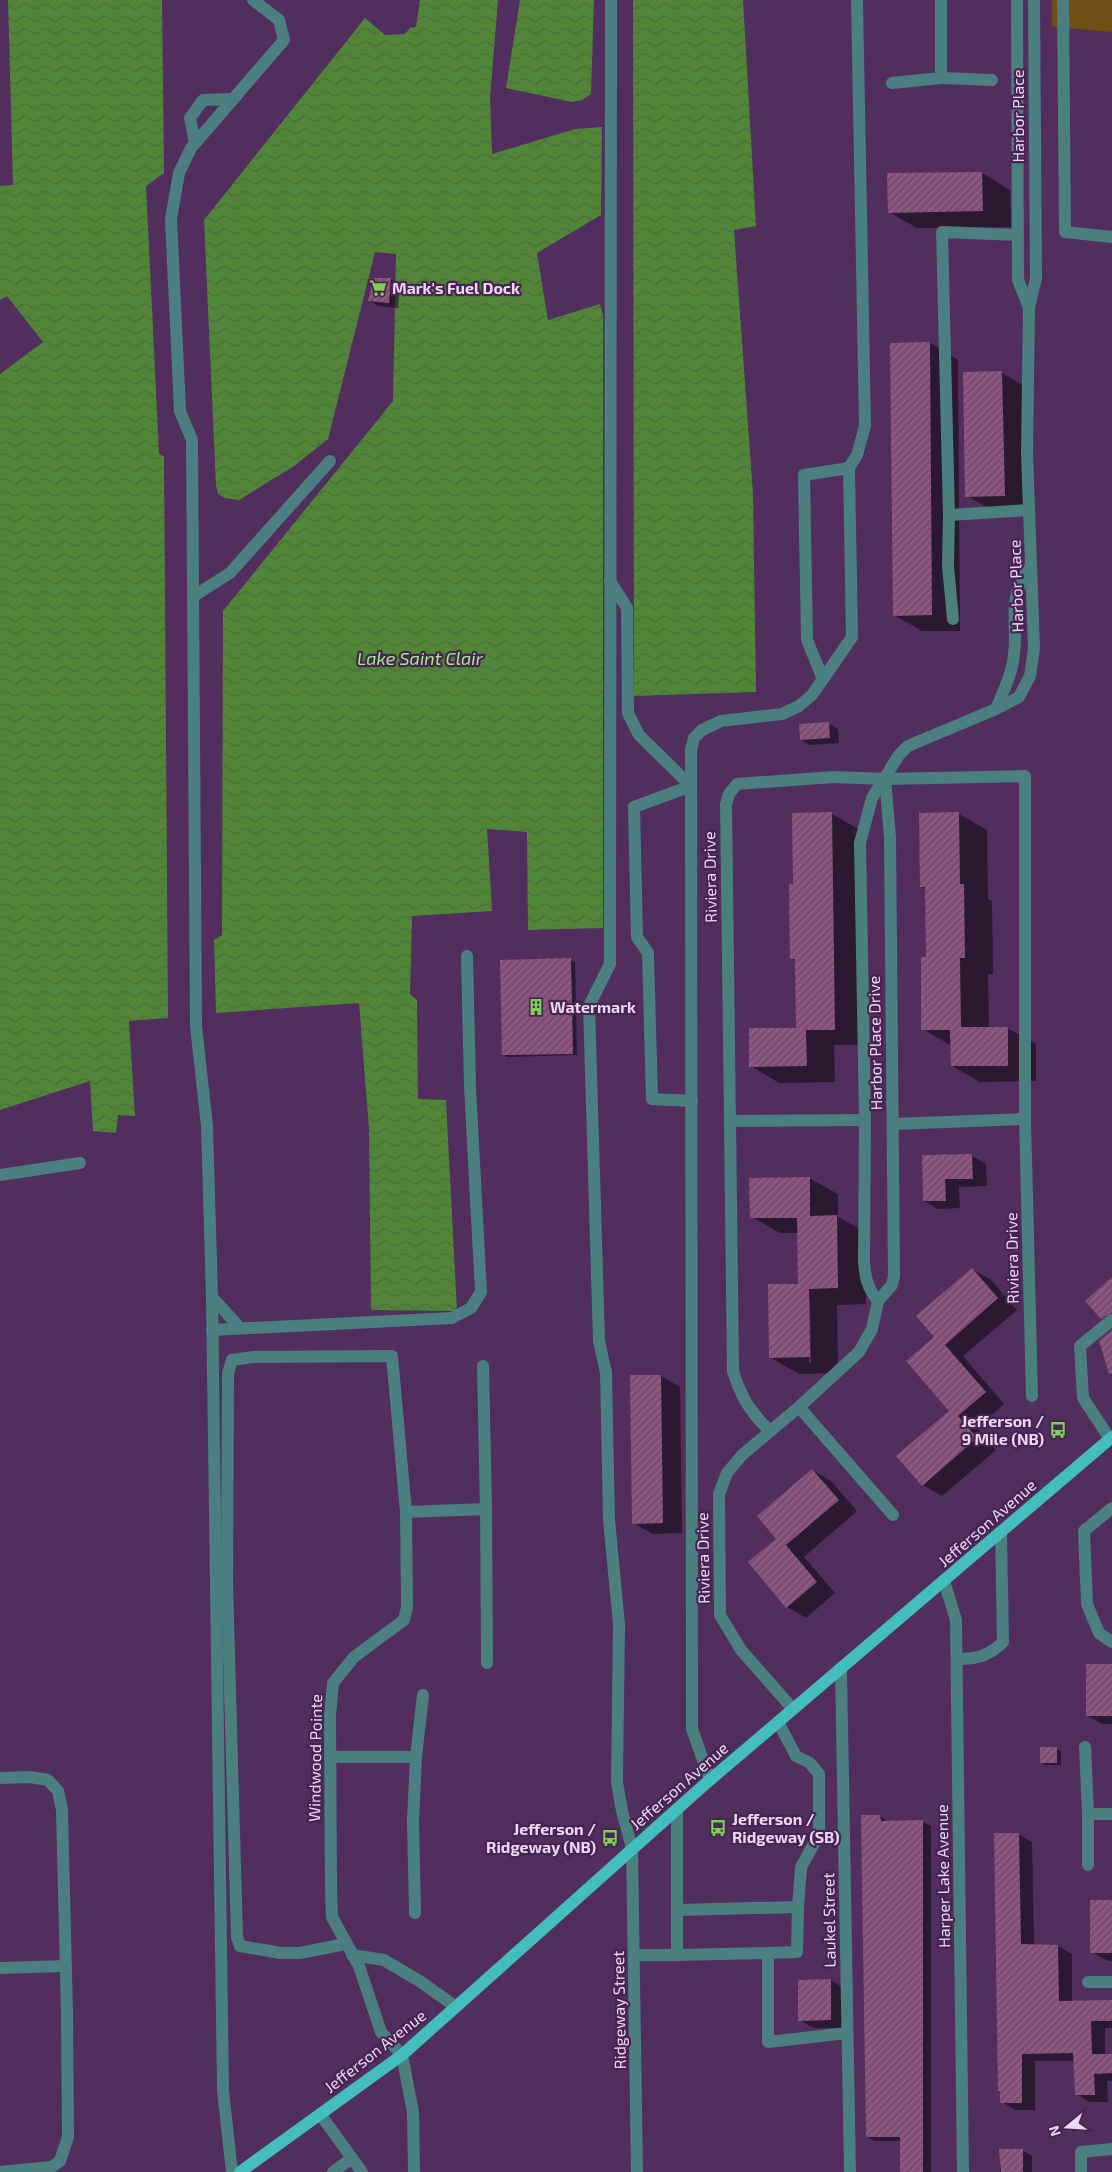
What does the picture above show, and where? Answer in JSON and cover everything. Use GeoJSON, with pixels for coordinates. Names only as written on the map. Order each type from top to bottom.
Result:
{"type":"FeatureCollection","features":[{"type":"Feature","properties":{"kind":"main road","name":"Jefferson Avenue"},"geometry":{"type":"LineString","coordinates":[[240,2172],[402,2055],[710,1780],[1111,1438]]}},
{"type":"Feature","properties":{"kind":"street"},"geometry":{"type":"LineString","coordinates":[[232,2172],[223,2091],[212,1297],[207,1126],[196,1026],[192,440],[180,411],[171,219],[179,172],[191,148],[284,40],[279,20],[253,0]]}},
{"type":"Feature","properties":{"kind":"street","name":"Ridgeway Street"},"geometry":{"type":"LineString","coordinates":[[611,0],[610,964],[589,1006],[599,1341],[606,1373],[609,1520],[619,1625],[617,1782],[622,1811],[632,1848],[637,2172]]}},
{"type":"Feature","properties":{"kind":"street"},"geometry":{"type":"LineString","coordinates":[[710,1780],[692,1729],[691,750],[694,738],[702,730],[721,721],[782,714],[799,706],[812,695],[852,637],[849,468],[857,454],[865,426],[858,0]]}},
{"type":"Feature","properties":{"kind":"street"},"geometry":{"type":"LineString","coordinates":[[941,0],[941,78]]}},
{"type":"Feature","properties":{"kind":"street","name":"Harbor Place"},"geometry":{"type":"LineString","coordinates":[[1017,0],[1018,280],[1029,308]]}},
{"type":"Feature","properties":{"kind":"street","name":"Harbor Place"},"geometry":{"type":"LineString","coordinates":[[885,779],[900,754],[908,746],[996,710],[1019,697],[1030,676],[1034,662],[1027,453],[1029,308],[1036,278],[1034,0]]}},
{"type":"Feature","properties":{"kind":"street"},"geometry":{"type":"LineString","coordinates":[[1063,0],[1065,232],[1112,237]]}},
{"type":"Feature","properties":{"kind":"street"},"geometry":{"type":"LineString","coordinates":[[1017,40],[1034,40]]}},
{"type":"Feature","properties":{"kind":"street"},"geometry":{"type":"LineString","coordinates":[[892,83],[941,78],[992,80]]}},
{"type":"Feature","properties":{"kind":"street"},"geometry":{"type":"LineString","coordinates":[[196,143],[190,118],[203,100],[233,99]]}},
{"type":"Feature","properties":{"kind":"street"},"geometry":{"type":"LineString","coordinates":[[1018,191],[1035,192]]}},
{"type":"Feature","properties":{"kind":"street"},"geometry":{"type":"LineString","coordinates":[[953,619],[948,566],[949,515],[942,232],[1018,235]]}},
{"type":"Feature","properties":{"kind":"street"},"geometry":{"type":"LineString","coordinates":[[194,596],[230,573],[330,461]]}},
{"type":"Feature","properties":{"kind":"street"},"geometry":{"type":"LineString","coordinates":[[823,679],[807,640],[804,475],[849,468]]}},
{"type":"Feature","properties":{"kind":"street"},"geometry":{"type":"LineString","coordinates":[[949,515],[1029,510]]}},
{"type":"Feature","properties":{"kind":"street"},"geometry":{"type":"LineString","coordinates":[[996,710],[1013,663],[1015,596],[1024,575],[1031,566]]}},
{"type":"Feature","properties":{"kind":"street"},"geometry":{"type":"LineString","coordinates":[[1030,676],[1041,660],[1042,628],[1041,598],[1031,566]]}},
{"type":"Feature","properties":{"kind":"street"},"geometry":{"type":"LineString","coordinates":[[610,580],[627,608],[628,713],[639,735],[691,786]]}},
{"type":"Feature","properties":{"kind":"street"},"geometry":{"type":"LineString","coordinates":[[1014,619],[1034,618]]}},
{"type":"Feature","properties":{"kind":"street","name":"Riviera Drive"},"geometry":{"type":"LineString","coordinates":[[770,1431],[753,1415],[740,1391],[733,1370],[726,804],[729,794],[737,784],[834,777],[885,779],[1025,776],[1025,1120],[1032,1396]]}},
{"type":"Feature","properties":{"kind":"street"},"geometry":{"type":"LineString","coordinates":[[878,1301],[869,1290],[865,1279],[865,1120],[860,843],[872,798],[885,779]]}},
{"type":"Feature","properties":{"kind":"street","name":"Harbor Place Drive"},"geometry":{"type":"LineString","coordinates":[[878,1301],[892,1285],[894,1276],[890,837],[885,779]]}},
{"type":"Feature","properties":{"kind":"street"},"geometry":{"type":"LineString","coordinates":[[691,786],[634,807],[637,937],[648,953],[652,1099],[692,1101]]}},
{"type":"Feature","properties":{"kind":"street"},"geometry":{"type":"LineString","coordinates":[[212,1330],[452,1318],[471,1308],[481,1292],[470,1087],[467,956]]}},
{"type":"Feature","properties":{"kind":"street"},"geometry":{"type":"LineString","coordinates":[[730,1121],[865,1120]]}},
{"type":"Feature","properties":{"kind":"street"},"geometry":{"type":"LineString","coordinates":[[893,1124],[1025,1120]]}},
{"type":"Feature","properties":{"kind":"street"},"geometry":{"type":"LineString","coordinates":[[0,1174],[80,1163]]}},
{"type":"Feature","properties":{"kind":"street"},"geometry":{"type":"LineString","coordinates":[[212,1297],[240,1328]]}},
{"type":"Feature","properties":{"kind":"street","name":"Riviera Drive"},"geometry":{"type":"LineString","coordinates":[[793,1709],[742,1650],[720,1616],[719,1494],[727,1473],[742,1455],[799,1407],[859,1352],[872,1329],[878,1301]]}},
{"type":"Feature","properties":{"kind":"street"},"geometry":{"type":"LineString","coordinates":[[1111,1438],[1083,1398],[1080,1346],[1112,1320]]}},
{"type":"Feature","properties":{"kind":"street","name":"Windwood Pointe"},"geometry":{"type":"LineString","coordinates":[[348,1949],[281,1953],[240,1946],[237,1937],[228,1595],[228,1373],[232,1360],[253,1357],[392,1356],[406,1512],[407,1607],[404,1620],[354,1657],[333,1683],[330,1715],[332,1917],[359,1966],[381,2032],[402,2055]]}},
{"type":"Feature","properties":{"kind":"street"},"geometry":{"type":"LineString","coordinates":[[483,1366],[487,1663]]}},
{"type":"Feature","properties":{"kind":"street"},"geometry":{"type":"LineString","coordinates":[[799,1407],[893,1515]]}},
{"type":"Feature","properties":{"kind":"street"},"geometry":{"type":"LineString","coordinates":[[1112,1508],[1084,1530],[1087,1604],[1099,1634],[1112,1642]]}},
{"type":"Feature","properties":{"kind":"street"},"geometry":{"type":"LineString","coordinates":[[406,1512],[486,1509]]}},
{"type":"Feature","properties":{"kind":"street"},"geometry":{"type":"LineString","coordinates":[[957,1659],[977,1659],[994,1651],[1003,1642],[1001,1532]]}},
{"type":"Feature","properties":{"kind":"street","name":"Harper Lake Avenue"},"geometry":{"type":"LineString","coordinates":[[944,1581],[956,1620],[963,2172]]}},
{"type":"Feature","properties":{"kind":"street","name":"Laukel Street"},"geometry":{"type":"LineString","coordinates":[[842,1668],[850,2172]]}},
{"type":"Feature","properties":{"kind":"street"},"geometry":{"type":"LineString","coordinates":[[415,1913],[412,1820],[416,1757],[423,1695]]}},
{"type":"Feature","properties":{"kind":"street"},"geometry":{"type":"LineString","coordinates":[[635,1955],[797,1952],[801,1867],[819,1835],[819,1774],[810,1763],[796,1756],[778,1722]]}},
{"type":"Feature","properties":{"kind":"street"},"geometry":{"type":"LineString","coordinates":[[1085,1747],[1088,1865]]}},
{"type":"Feature","properties":{"kind":"street"},"geometry":{"type":"LineString","coordinates":[[330,1757],[416,1757]]}},
{"type":"Feature","properties":{"kind":"street"},"geometry":{"type":"LineString","coordinates":[[0,1778],[30,1777],[48,1780],[58,1791],[62,1810],[68,2137],[60,2160],[52,2167],[0,2172]]}},
{"type":"Feature","properties":{"kind":"street"},"geometry":{"type":"LineString","coordinates":[[677,1809],[677,1955]]}},
{"type":"Feature","properties":{"kind":"street"},"geometry":{"type":"LineString","coordinates":[[1088,1814],[1112,1814]]}},
{"type":"Feature","properties":{"kind":"street"},"geometry":{"type":"LineString","coordinates":[[678,1910],[798,1906]]}},
{"type":"Feature","properties":{"kind":"street"},"geometry":{"type":"LineString","coordinates":[[348,1949],[384,1960],[421,1982],[456,2007]]}},
{"type":"Feature","properties":{"kind":"street"},"geometry":{"type":"LineString","coordinates":[[768,1953],[768,2042],[847,2033]]}},
{"type":"Feature","properties":{"kind":"street"},"geometry":{"type":"LineString","coordinates":[[0,1968],[66,1966]]}},
{"type":"Feature","properties":{"kind":"street"},"geometry":{"type":"LineString","coordinates":[[1088,1982],[1112,1982]]}},
{"type":"Feature","properties":{"kind":"street"},"geometry":{"type":"LineString","coordinates":[[402,2055],[413,2112],[414,2172]]}},
{"type":"Feature","properties":{"kind":"street"},"geometry":{"type":"LineString","coordinates":[[320,2114],[362,2172]]}},
{"type":"Feature","properties":{"kind":"street"},"geometry":{"type":"LineString","coordinates":[[1081,2172],[1081,2152],[1112,2149]]}},
{"type":"Feature","properties":{"kind":"street"},"geometry":{"type":"LineString","coordinates":[[332,2172],[352,2158]]}},
{"type":"Feature","properties":{"kind":"shaded area"},"geometry":{"type":"Polygon","coordinates":[[[1052,0],[1112,0],[1112,32],[1052,27],[1052,0]]]}},
{"type":"Feature","properties":{"kind":"water"},"geometry":{"type":"Polygon","coordinates":[[[8,0],[162,0],[164,173],[146,186],[159,453],[164,457],[168,1018],[129,1021],[135,1116],[118,1115],[116,1133],[93,1131],[90,1081],[0,1110],[0,374],[43,342],[7,296],[0,300],[0,186],[13,185],[8,0]]]}},
{"type":"Feature","properties":{"kind":"water","name":"Lake Saint Clair"},"geometry":{"type":"Polygon","coordinates":[[[420,0],[498,0],[490,97],[492,154],[575,129],[602,127],[601,215],[537,253],[548,320],[600,304],[603,315],[603,928],[528,930],[527,832],[487,829],[492,911],[412,916],[410,994],[417,1000],[418,1099],[446,1100],[457,1311],[371,1310],[369,1129],[359,1003],[216,1013],[214,940],[222,935],[223,611],[393,401],[396,254],[375,252],[328,439],[294,466],[239,500],[225,498],[218,494],[216,485],[204,220],[365,18],[385,35],[405,34],[410,28],[416,27],[420,0]]]}},
{"type":"Feature","properties":{"kind":"water"},"geometry":{"type":"Polygon","coordinates":[[[520,0],[594,0],[591,94],[582,100],[572,102],[506,88],[520,0]]]}},
{"type":"Feature","properties":{"kind":"water"},"geometry":{"type":"Polygon","coordinates":[[[633,0],[743,0],[756,226],[734,230],[753,494],[756,692],[634,696],[633,0]]]}},
{"type":"Feature","properties":{"kind":"building"},"geometry":{"type":"Polygon","coordinates":[[[982,172],[983,211],[888,213],[887,173],[982,172]]]}},
{"type":"Feature","properties":{"kind":"building"},"geometry":{"type":"Polygon","coordinates":[[[374,278],[391,278],[389,303],[368,301],[374,278]]]}},
{"type":"Feature","properties":{"kind":"building"},"geometry":{"type":"Polygon","coordinates":[[[930,342],[932,615],[893,616],[890,343],[930,342]]]}},
{"type":"Feature","properties":{"kind":"building"},"geometry":{"type":"Polygon","coordinates":[[[1002,371],[1005,496],[965,497],[963,372],[1002,371]]]}},
{"type":"Feature","properties":{"kind":"building"},"geometry":{"type":"Polygon","coordinates":[[[829,722],[830,738],[800,740],[799,724],[829,722]]]}},
{"type":"Feature","properties":{"kind":"building"},"geometry":{"type":"Polygon","coordinates":[[[832,812],[835,1030],[806,1030],[807,1066],[749,1067],[749,1028],[796,1028],[795,959],[790,959],[789,884],[793,884],[792,813],[832,812]]]}},
{"type":"Feature","properties":{"kind":"building"},"geometry":{"type":"Polygon","coordinates":[[[959,812],[960,884],[964,884],[965,958],[960,958],[961,1027],[1008,1027],[1008,1066],[951,1066],[950,1030],[921,1030],[921,957],[926,957],[925,887],[920,887],[919,813],[959,812]]]}},
{"type":"Feature","properties":{"kind":"building","name":"Watermark"},"geometry":{"type":"Polygon","coordinates":[[[571,958],[573,1054],[502,1055],[500,960],[571,958]]]}},
{"type":"Feature","properties":{"kind":"building"},"geometry":{"type":"Polygon","coordinates":[[[972,1154],[973,1179],[945,1179],[946,1201],[923,1201],[922,1155],[972,1154]]]}},
{"type":"Feature","properties":{"kind":"building"},"geometry":{"type":"Polygon","coordinates":[[[810,1177],[810,1216],[837,1215],[838,1288],[809,1289],[810,1357],[769,1358],[768,1284],[798,1284],[797,1218],[750,1218],[749,1178],[810,1177]]]}},
{"type":"Feature","properties":{"kind":"building"},"geometry":{"type":"Polygon","coordinates":[[[972,1268],[998,1298],[945,1345],[986,1392],[958,1416],[977,1438],[922,1486],[896,1456],[949,1411],[906,1361],[934,1337],[916,1316],[972,1268]]]}},
{"type":"Feature","properties":{"kind":"building"},"geometry":{"type":"Polygon","coordinates":[[[1112,1277],[1112,1312],[1101,1319],[1085,1301],[1112,1277]]]}},
{"type":"Feature","properties":{"kind":"building"},"geometry":{"type":"Polygon","coordinates":[[[1112,1330],[1112,1373],[1109,1374],[1099,1341],[1112,1330]]]}},
{"type":"Feature","properties":{"kind":"building"},"geometry":{"type":"Polygon","coordinates":[[[630,1375],[661,1375],[663,1523],[632,1524],[630,1375]]]}},
{"type":"Feature","properties":{"kind":"building"},"geometry":{"type":"Polygon","coordinates":[[[812,1469],[839,1500],[786,1545],[817,1582],[786,1608],[748,1562],[776,1539],[757,1516],[812,1469]]]}},
{"type":"Feature","properties":{"kind":"building"},"geometry":{"type":"Polygon","coordinates":[[[1086,1664],[1112,1664],[1112,1716],[1086,1716],[1086,1664]]]}},
{"type":"Feature","properties":{"kind":"building"},"geometry":{"type":"Polygon","coordinates":[[[1040,1747],[1057,1747],[1057,1763],[1040,1763],[1040,1747]]]}},
{"type":"Feature","properties":{"kind":"building"},"geometry":{"type":"Polygon","coordinates":[[[861,1815],[880,1815],[881,1821],[923,1820],[923,2172],[900,2172],[900,2137],[866,2137],[861,1815]]]}},
{"type":"Feature","properties":{"kind":"building"},"geometry":{"type":"Polygon","coordinates":[[[994,1833],[1019,1833],[1021,1944],[1058,1945],[1059,2001],[1112,2000],[1112,2021],[1091,2021],[1092,2054],[1112,2054],[1112,2073],[1094,2074],[1095,2095],[1075,2095],[1073,2053],[1022,2054],[1022,2103],[1000,2103],[1000,2091],[998,2091],[994,1833]]]}},
{"type":"Feature","properties":{"kind":"building"},"geometry":{"type":"Polygon","coordinates":[[[1090,1900],[1112,1900],[1112,1953],[1090,1953],[1090,1900]]]}},
{"type":"Feature","properties":{"kind":"building"},"geometry":{"type":"Polygon","coordinates":[[[831,1979],[831,2020],[798,2021],[798,1980],[831,1979]]]}},
{"type":"Feature","properties":{"kind":"building"},"geometry":{"type":"Polygon","coordinates":[[[999,2149],[1023,2149],[1023,2172],[1001,2172],[999,2149]]]}},
{"type":"Feature","properties":{"kind":"place","name":"Mark's Fuel Dock"},"geometry":{"type":"Point","coordinates":[378,288]}},
{"type":"Feature","properties":{"kind":"place","name":"Watermark"},"geometry":{"type":"Point","coordinates":[536,1007]}},
{"type":"Feature","properties":{"kind":"place","name":"Jefferson / 9 Mile (NB)"},"geometry":{"type":"Point","coordinates":[1058,1430]}},
{"type":"Feature","properties":{"kind":"place","name":"Jefferson / Ridgeway (SB)"},"geometry":{"type":"Point","coordinates":[718,1828]}},
{"type":"Feature","properties":{"kind":"place","name":"Jefferson / Ridgeway (NB)"},"geometry":{"type":"Point","coordinates":[610,1838]}}]}
